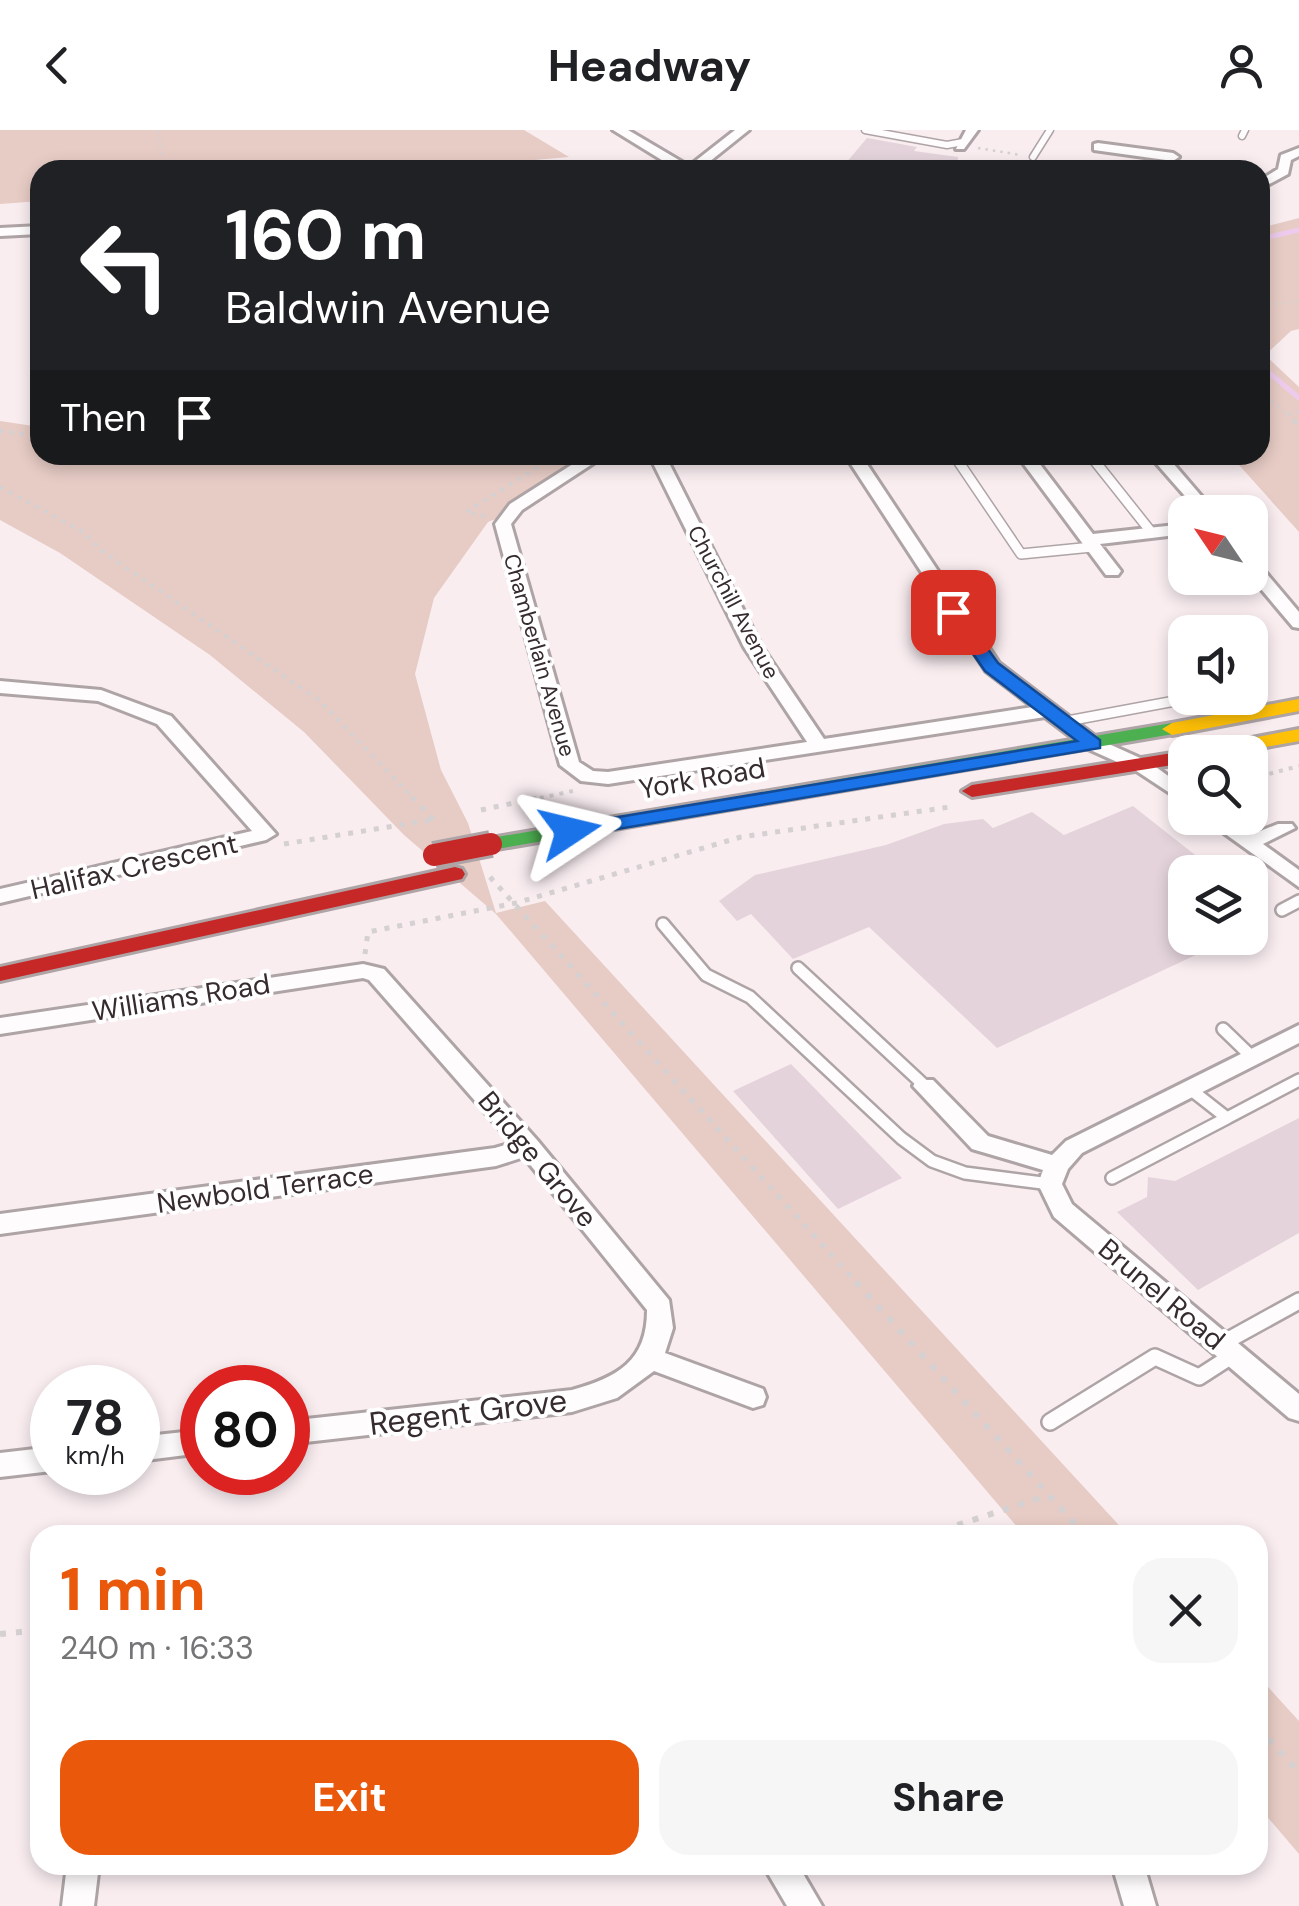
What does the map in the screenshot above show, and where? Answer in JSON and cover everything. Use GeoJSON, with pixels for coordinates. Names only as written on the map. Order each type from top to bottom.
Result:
{"type":"FeatureCollection","features":[{"type":"Feature","properties":{"kind":"highway","name":"York Road"},"geometry":{"type":"LineString","coordinates":[[424,857],[1093,744],[1299,705]]}},
{"type":"Feature","properties":{"kind":"highway"},"geometry":{"type":"LineString","coordinates":[[1268,743],[1299,735]]}},
{"type":"Feature","properties":{"kind":"highway"},"geometry":{"type":"LineString","coordinates":[[961,799],[1168,761]]}},
{"type":"Feature","properties":{"kind":"highway"},"geometry":{"type":"LineString","coordinates":[[0,974],[455,874],[499,870],[588,852]]}},
{"type":"Feature","properties":{"kind":"street"},"geometry":{"type":"LineString","coordinates":[[619,130],[672,160]]}},
{"type":"Feature","properties":{"kind":"street"},"geometry":{"type":"LineString","coordinates":[[702,160],[743,130]]}},
{"type":"Feature","properties":{"kind":"street"},"geometry":{"type":"LineString","coordinates":[[1098,147],[1135,146],[1173,158]]}},
{"type":"Feature","properties":{"kind":"street"},"geometry":{"type":"LineString","coordinates":[[1270,181],[1282,174],[1282,160],[1299,152]]}},
{"type":"Feature","properties":{"kind":"street"},"geometry":{"type":"LineString","coordinates":[[1270,188],[1280,191]]}},
{"type":"Feature","properties":{"kind":"street"},"geometry":{"type":"LineString","coordinates":[[0,232],[30,230]]}},
{"type":"Feature","properties":{"kind":"street","name":"Chamberlain Avenue"},"geometry":{"type":"LineString","coordinates":[[582,465],[516,507],[504,524],[570,765],[598,778]]}},
{"type":"Feature","properties":{"kind":"street","name":"Churchill Avenue"},"geometry":{"type":"LineString","coordinates":[[662,465],[754,647],[818,744]]}},
{"type":"Feature","properties":{"kind":"street"},"geometry":{"type":"LineString","coordinates":[[860,465],[992,667],[1093,744],[1142,766],[1168,785]]}},
{"type":"Feature","properties":{"kind":"street"},"geometry":{"type":"LineString","coordinates":[[1032,465],[1112,572]]}},
{"type":"Feature","properties":{"kind":"street"},"geometry":{"type":"LineString","coordinates":[[1166,465],[1191,495]]}},
{"type":"Feature","properties":{"kind":"street"},"geometry":{"type":"LineString","coordinates":[[1090,544],[1168,532]]}},
{"type":"Feature","properties":{"kind":"street"},"geometry":{"type":"LineString","coordinates":[[1268,586],[1299,623]]}},
{"type":"Feature","properties":{"kind":"street"},"geometry":{"type":"LineString","coordinates":[[0,686],[101,696],[164,720],[266,834]]}},
{"type":"Feature","properties":{"kind":"street"},"geometry":{"type":"LineString","coordinates":[[598,778],[818,744],[1054,716]]}},
{"type":"Feature","properties":{"kind":"street"},"geometry":{"type":"LineString","coordinates":[[1248,843],[1284,828]]}},
{"type":"Feature","properties":{"kind":"street","name":"Halifax Crescent"},"geometry":{"type":"LineString","coordinates":[[0,896],[266,834]]}},
{"type":"Feature","properties":{"kind":"street"},"geometry":{"type":"LineString","coordinates":[[1237,835],[1299,880]]}},
{"type":"Feature","properties":{"kind":"street","name":"Williams Road"},"geometry":{"type":"LineString","coordinates":[[0,1026],[362,971]]}},
{"type":"Feature","properties":{"kind":"street","name":"Bridge Grove"},"geometry":{"type":"LineString","coordinates":[[362,971],[387,982],[529,1146],[660,1307],[662,1325],[645,1363]]}},
{"type":"Feature","properties":{"kind":"street"},"geometry":{"type":"LineString","coordinates":[[925,1086],[980,1143],[1054,1174],[1074,1147],[1299,1033]]}},
{"type":"Feature","properties":{"kind":"street","name":"Newbold Terrace"},"geometry":{"type":"LineString","coordinates":[[0,1224],[496,1157],[529,1146]]}},
{"type":"Feature","properties":{"kind":"street","name":"Brunel Road"},"geometry":{"type":"LineString","coordinates":[[1054,1174],[1063,1210],[1299,1410]]}},
{"type":"Feature","properties":{"kind":"street"},"geometry":{"type":"LineString","coordinates":[[645,1363],[753,1397]]}},
{"type":"Feature","properties":{"kind":"street","name":"Regent Grove"},"geometry":{"type":"LineString","coordinates":[[310,1431],[572,1401],[624,1384],[645,1363]]}},
{"type":"Feature","properties":{"kind":"street"},"geometry":{"type":"LineString","coordinates":[[0,1465],[30,1462]]}},
{"type":"Feature","properties":{"kind":"street"},"geometry":{"type":"LineString","coordinates":[[78,1906],[81,1875]]}},
{"type":"Feature","properties":{"kind":"street"},"geometry":{"type":"LineString","coordinates":[[785,1875],[806,1906]]}},
{"type":"Feature","properties":{"kind":"street"},"geometry":{"type":"LineString","coordinates":[[1131,1875],[1140,1906]]}},
{"type":"Feature","properties":{"kind":"lane"},"geometry":{"type":"LineString","coordinates":[[865,130],[947,145],[965,139]]}},
{"type":"Feature","properties":{"kind":"lane"},"geometry":{"type":"LineString","coordinates":[[1033,157],[1050,130]]}},
{"type":"Feature","properties":{"kind":"lane"},"geometry":{"type":"LineString","coordinates":[[961,465],[1021,554],[1090,544]]}},
{"type":"Feature","properties":{"kind":"lane"},"geometry":{"type":"LineString","coordinates":[[1098,465],[1152,534]]}},
{"type":"Feature","properties":{"kind":"lane"},"geometry":{"type":"LineString","coordinates":[[1054,716],[1168,701]]}},
{"type":"Feature","properties":{"kind":"lane"},"geometry":{"type":"LineString","coordinates":[[1282,910],[1299,902]]}},
{"type":"Feature","properties":{"kind":"lane"},"geometry":{"type":"LineString","coordinates":[[663,924],[706,974],[750,998],[932,1162],[965,1173],[1054,1174]]}},
{"type":"Feature","properties":{"kind":"lane"},"geometry":{"type":"LineString","coordinates":[[798,968],[849,1018],[874,1033],[925,1086]]}},
{"type":"Feature","properties":{"kind":"lane"},"geometry":{"type":"LineString","coordinates":[[1223,1029],[1252,1057]]}},
{"type":"Feature","properties":{"kind":"lane"},"geometry":{"type":"LineString","coordinates":[[1112,1178],[1299,1080]]}},
{"type":"Feature","properties":{"kind":"lane"},"geometry":{"type":"LineString","coordinates":[[1190,1088],[1227,1118]]}},
{"type":"Feature","properties":{"kind":"lane"},"geometry":{"type":"LineString","coordinates":[[1050,1422],[1154,1357],[1164,1357],[1185,1374],[1199,1377],[1227,1349],[1299,1302]]}},
{"type":"Feature","properties":{"kind":"path"},"geometry":{"type":"LineString","coordinates":[[159,130],[161,160]]}},
{"type":"Feature","properties":{"kind":"path"},"geometry":{"type":"LineString","coordinates":[[1270,304],[1299,300]]}},
{"type":"Feature","properties":{"kind":"path"},"geometry":{"type":"LineString","coordinates":[[1270,399],[1299,426]]}},
{"type":"Feature","properties":{"kind":"path"},"geometry":{"type":"LineString","coordinates":[[1286,414],[1299,412]]}},
{"type":"Feature","properties":{"kind":"path"},"geometry":{"type":"LineString","coordinates":[[0,431],[30,435]]}},
{"type":"Feature","properties":{"kind":"path"},"geometry":{"type":"LineString","coordinates":[[0,488],[80,530],[106,553],[320,701],[448,834]]}},
{"type":"Feature","properties":{"kind":"path"},"geometry":{"type":"LineString","coordinates":[[1268,775],[1299,766]]}},
{"type":"Feature","properties":{"kind":"path"},"geometry":{"type":"LineString","coordinates":[[471,812],[600,786],[598,778]]}},
{"type":"Feature","properties":{"kind":"path"},"geometry":{"type":"LineString","coordinates":[[362,971],[368,932],[516,902],[741,837],[961,799]]}},
{"type":"Feature","properties":{"kind":"path"},"geometry":{"type":"LineString","coordinates":[[266,834],[282,844],[452,816]]}},
{"type":"Feature","properties":{"kind":"path"},"geometry":{"type":"LineString","coordinates":[[499,870],[516,902],[1076,1525]]}},
{"type":"Feature","properties":{"kind":"path"},"geometry":{"type":"LineString","coordinates":[[958,1525],[1049,1495]]}},
{"type":"Feature","properties":{"kind":"path"},"geometry":{"type":"LineString","coordinates":[[0,1634],[30,1631]]}},
{"type":"Feature","properties":{"kind":"path"},"geometry":{"type":"LineString","coordinates":[[1268,1738],[1299,1773]]}},
{"type":"Feature","properties":{"kind":"shaded area"},"geometry":{"type":"Polygon","coordinates":[[[0,130],[524,130],[569,157],[30,160],[30,202],[0,204],[0,130]]]}},
{"type":"Feature","properties":{"kind":"shaded area"},"geometry":{"type":"Polygon","coordinates":[[[1299,218],[1299,329],[1291,331],[1270,350],[1270,225],[1299,218]]]}},
{"type":"Feature","properties":{"kind":"shaded area"},"geometry":{"type":"Polygon","coordinates":[[[1270,360],[1299,387],[1299,532],[1239,465],[1270,465],[1270,360]]]}},
{"type":"Feature","properties":{"kind":"shaded area"},"geometry":{"type":"Polygon","coordinates":[[[0,421],[30,426],[30,465],[583,465],[506,515],[488,522],[434,598],[415,674],[441,770],[468,823],[496,913],[545,901],[1119,1525],[1015,1525],[496,914],[404,835],[304,732],[210,655],[60,553],[0,520],[0,421]]]}},
{"type":"Feature","properties":{"kind":"shaded area"},"geometry":{"type":"Polygon","coordinates":[[[1268,1687],[1299,1721],[1299,1854],[1268,1818],[1268,1687]]]}},
{"type":"Feature","properties":{"kind":"building"},"geometry":{"type":"Polygon","coordinates":[[[867,138],[917,147],[914,151],[958,157],[958,160],[849,160],[867,138]]]}},
{"type":"Feature","properties":{"kind":"building"},"geometry":{"type":"Polygon","coordinates":[[[1133,806],[1195,855],[1168,855],[1168,955],[1196,955],[997,1048],[869,927],[793,959],[751,914],[737,921],[719,901],[755,875],[886,845],[944,824],[983,819],[993,828],[1032,812],[1064,835],[1133,806]]]}},
{"type":"Feature","properties":{"kind":"building"},"geometry":{"type":"Polygon","coordinates":[[[791,1064],[902,1178],[838,1209],[733,1091],[791,1064]]]}},
{"type":"Feature","properties":{"kind":"building"},"geometry":{"type":"Polygon","coordinates":[[[1299,1118],[1299,1233],[1198,1290],[1117,1212],[1147,1197],[1148,1177],[1175,1181],[1299,1118]]]}},
{"type":"Feature","properties":{"kind":"waterway"},"geometry":{"type":"LineString","coordinates":[[1270,237],[1299,230]]}},
{"type":"Feature","properties":{"kind":"waterway"},"geometry":{"type":"LineString","coordinates":[[1270,373],[1299,398]]}},
{"type":"Feature","properties":{"kind":"traffic: fast"},"geometry":{"type":"LineString","coordinates":[[491,844],[1172,729]]}},
{"type":"Feature","properties":{"kind":"traffic: slow"},"geometry":{"type":"LineString","coordinates":[[1172,729],[1299,705]]}},
{"type":"Feature","properties":{"kind":"traffic: slow"},"geometry":{"type":"LineString","coordinates":[[1268,741],[1299,735]]}},
{"type":"Feature","properties":{"kind":"traffic: jam"},"geometry":{"type":"LineString","coordinates":[[972,791],[1168,760]]}},
{"type":"Feature","properties":{"kind":"traffic: jam"},"geometry":{"type":"LineString","coordinates":[[434,855],[491,844]]}},
{"type":"Feature","properties":{"kind":"traffic: jam"},"geometry":{"type":"LineString","coordinates":[[0,974],[455,874]]}},
{"type":"Feature","properties":{"kind":"route"},"geometry":{"type":"LineString","coordinates":[[570,831],[1093,744],[992,667],[953,612]]}}]}
